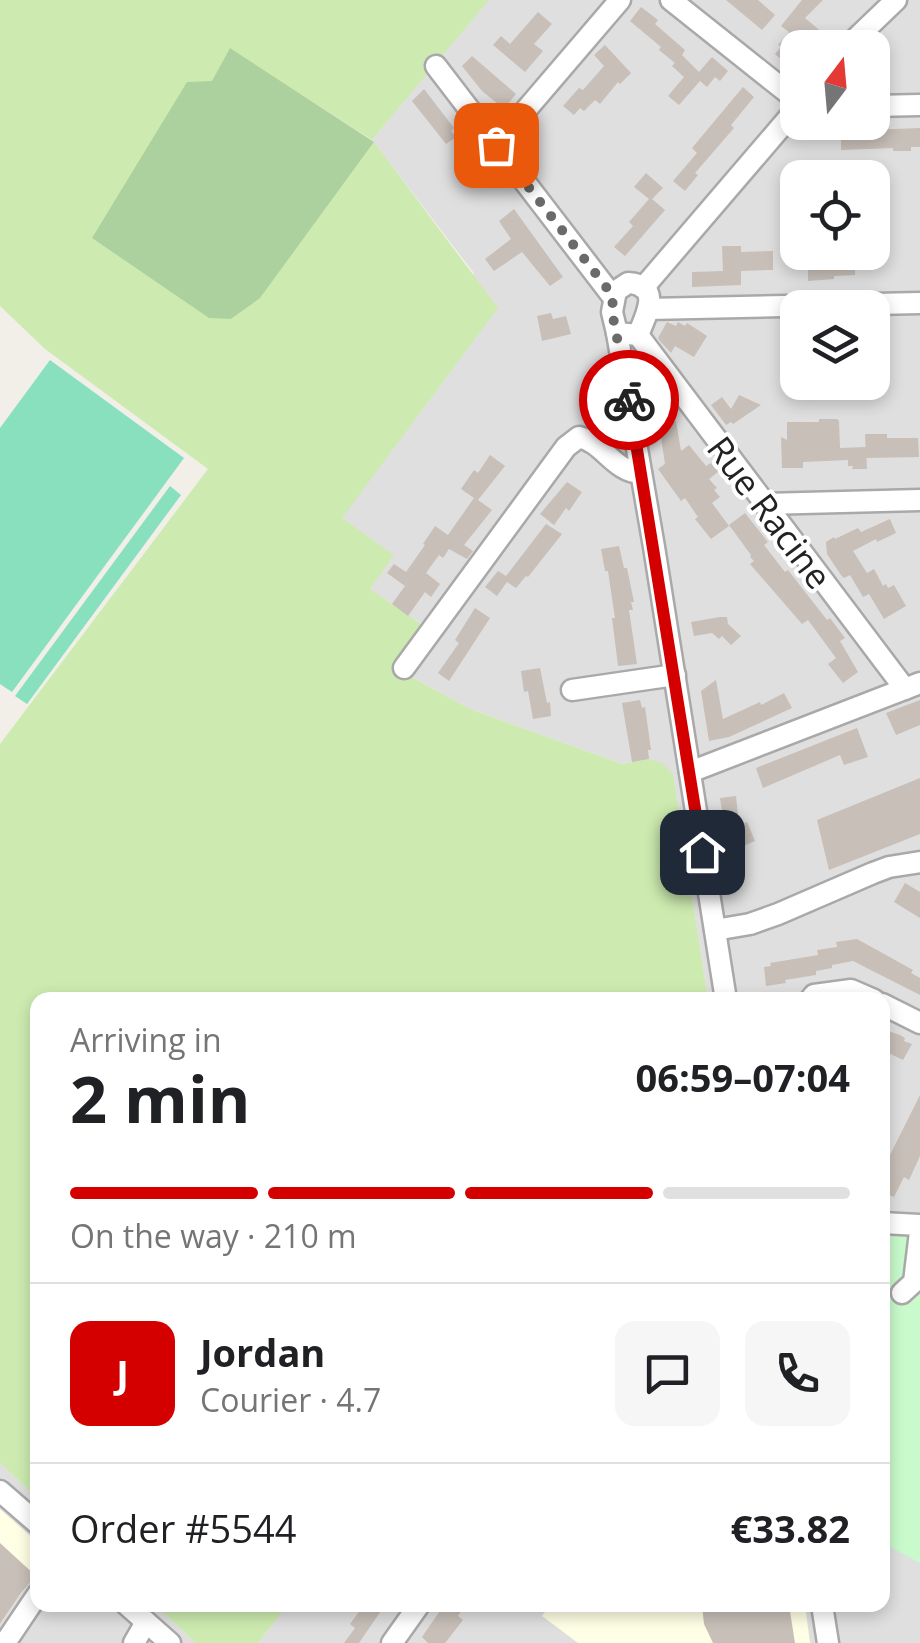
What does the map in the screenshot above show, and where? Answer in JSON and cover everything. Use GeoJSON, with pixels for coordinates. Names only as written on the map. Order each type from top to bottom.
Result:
{"type":"FeatureCollection","features":[{"type":"Feature","properties":{"kind":"street"},"geometry":{"type":"LineString","coordinates":[[496,145],[620,0]]}},
{"type":"Feature","properties":{"kind":"street"},"geometry":{"type":"LineString","coordinates":[[671,0],[780,89]]}},
{"type":"Feature","properties":{"kind":"street"},"geometry":{"type":"LineString","coordinates":[[865,30],[896,0]]}},
{"type":"Feature","properties":{"kind":"street"},"geometry":{"type":"LineString","coordinates":[[436,66],[613,296]]}},
{"type":"Feature","properties":{"kind":"street"},"geometry":{"type":"LineString","coordinates":[[890,106],[920,106]]}},
{"type":"Feature","properties":{"kind":"street"},"geometry":{"type":"LineString","coordinates":[[643,288],[780,125]]}},
{"type":"Feature","properties":{"kind":"street"},"geometry":{"type":"LineString","coordinates":[[629,335],[612,312],[613,296],[628,283],[643,288],[649,297],[648,309],[629,335],[626,380],[725,992]]}},
{"type":"Feature","properties":{"kind":"street"},"geometry":{"type":"LineString","coordinates":[[648,309],[920,303]]}},
{"type":"Feature","properties":{"kind":"street","name":"Rue Racine"},"geometry":{"type":"LineString","coordinates":[[629,335],[912,686]]}},
{"type":"Feature","properties":{"kind":"street"},"geometry":{"type":"LineString","coordinates":[[404,668],[566,447],[579,437],[590,440],[618,465],[630,472],[641,472]]}},
{"type":"Feature","properties":{"kind":"street"},"geometry":{"type":"LineString","coordinates":[[764,504],[920,500]]}},
{"type":"Feature","properties":{"kind":"street"},"geometry":{"type":"LineString","coordinates":[[572,690],[675,675]]}},
{"type":"Feature","properties":{"kind":"street"},"geometry":{"type":"LineString","coordinates":[[690,772],[912,686]]}},
{"type":"Feature","properties":{"kind":"street"},"geometry":{"type":"LineString","coordinates":[[715,930],[750,924],[890,867],[920,862]]}},
{"type":"Feature","properties":{"kind":"street"},"geometry":{"type":"LineString","coordinates":[[890,1008],[920,1023]]}},
{"type":"Feature","properties":{"kind":"street"},"geometry":{"type":"LineString","coordinates":[[890,1225],[920,1228],[914,1282],[902,1293]]}},
{"type":"Feature","properties":{"kind":"street"},"geometry":{"type":"LineString","coordinates":[[0,1491],[30,1517]]}},
{"type":"Feature","properties":{"kind":"street"},"geometry":{"type":"LineString","coordinates":[[5,1643],[30,1606]]}},
{"type":"Feature","properties":{"kind":"street"},"geometry":{"type":"LineString","coordinates":[[135,1612],[170,1643]]}},
{"type":"Feature","properties":{"kind":"street"},"geometry":{"type":"LineString","coordinates":[[392,1643],[414,1612]]}},
{"type":"Feature","properties":{"kind":"street"},"geometry":{"type":"LineString","coordinates":[[823,1612],[828,1643]]}},
{"type":"Feature","properties":{"kind":"street"},"geometry":{"type":"LineString","coordinates":[[134,1643],[146,1622]]}},
{"type":"Feature","properties":{"kind":"shaded area"},"geometry":{"type":"Polygon","coordinates":[[[488,0],[920,0],[920,1643],[258,1643],[282,1612],[890,1612],[890,992],[707,992],[673,775],[649,759],[622,764],[470,709],[395,668],[424,626],[370,589],[342,518],[474,273],[372,140],[488,0]]]}},
{"type":"Feature","properties":{"kind":"shaded area"},"geometry":{"type":"Polygon","coordinates":[[[0,1463],[30,1491],[30,1612],[163,1612],[196,1643],[0,1643],[0,1463]]]}},
{"type":"Feature","properties":{"kind":"shaded area"},"geometry":{"type":"Polygon","coordinates":[[[0,1509],[30,1536],[30,1583],[0,1624],[0,1509]]]}},
{"type":"Feature","properties":{"kind":"shaded area"},"geometry":{"type":"Polygon","coordinates":[[[545,1612],[806,1612],[810,1643],[578,1643],[542,1616],[545,1612]]]}},
{"type":"Feature","properties":{"kind":"green space"},"geometry":{"type":"Polygon","coordinates":[[[0,0],[489,0],[372,140],[230,49],[231,319],[260,297],[374,142],[498,308],[342,518],[394,555],[370,589],[424,626],[395,668],[470,709],[622,764],[649,759],[662,763],[673,774],[707,992],[30,992],[30,1491],[0,1463],[0,744],[208,469],[45,349],[0,306],[0,0]]]}},
{"type":"Feature","properties":{"kind":"green space"},"geometry":{"type":"Polygon","coordinates":[[[230,48],[374,142],[260,298],[231,319],[209,318],[92,238],[187,82],[212,81],[230,48]]]}},
{"type":"Feature","properties":{"kind":"green space"},"geometry":{"type":"Polygon","coordinates":[[[50,360],[184,458],[12,692],[0,684],[0,428],[50,360]]]}},
{"type":"Feature","properties":{"kind":"green space"},"geometry":{"type":"Polygon","coordinates":[[[170,486],[181,495],[27,704],[15,696],[170,486]]]}},
{"type":"Feature","properties":{"kind":"green space"},"geometry":{"type":"Polygon","coordinates":[[[890,1230],[920,1233],[920,1563],[890,1547],[890,1230]]]}},
{"type":"Feature","properties":{"kind":"green space"},"geometry":{"type":"Polygon","coordinates":[[[163,1612],[282,1612],[258,1643],[196,1643],[163,1612]]]}},
{"type":"Feature","properties":{"kind":"building"},"geometry":{"type":"Polygon","coordinates":[[[726,0],[758,0],[775,15],[762,30],[726,0]]]}},
{"type":"Feature","properties":{"kind":"building"},"geometry":{"type":"Polygon","coordinates":[[[802,0],[823,0],[805,18],[819,30],[786,30],[781,26],[802,0]]]}},
{"type":"Feature","properties":{"kind":"building"},"geometry":{"type":"Polygon","coordinates":[[[641,7],[685,50],[682,55],[699,72],[712,57],[728,71],[720,81],[715,77],[707,87],[700,81],[679,105],[668,96],[684,77],[659,50],[661,47],[630,21],[641,7]]]}},
{"type":"Feature","properties":{"kind":"building"},"geometry":{"type":"Polygon","coordinates":[[[538,12],[552,24],[534,44],[543,51],[525,72],[493,45],[501,36],[510,44],[538,12]]]}},
{"type":"Feature","properties":{"kind":"building"},"geometry":{"type":"Polygon","coordinates":[[[605,45],[631,73],[600,104],[595,100],[574,115],[563,106],[604,66],[594,55],[605,45]]]}},
{"type":"Feature","properties":{"kind":"building"},"geometry":{"type":"Polygon","coordinates":[[[472,56],[516,94],[504,109],[482,91],[462,66],[472,56]]]}},
{"type":"Feature","properties":{"kind":"building"},"geometry":{"type":"Polygon","coordinates":[[[743,87],[754,97],[685,191],[673,181],[697,153],[692,148],[743,87]]]}},
{"type":"Feature","properties":{"kind":"building"},"geometry":{"type":"Polygon","coordinates":[[[424,89],[454,128],[451,131],[456,137],[446,144],[412,101],[424,89]]]}},
{"type":"Feature","properties":{"kind":"building"},"geometry":{"type":"Polygon","coordinates":[[[920,128],[920,147],[911,147],[911,151],[841,150],[841,140],[890,140],[890,129],[920,128]]]}},
{"type":"Feature","properties":{"kind":"building"},"geometry":{"type":"Polygon","coordinates":[[[646,173],[663,188],[652,199],[665,210],[625,256],[614,247],[649,199],[634,187],[646,173]]]}},
{"type":"Feature","properties":{"kind":"building"},"geometry":{"type":"Polygon","coordinates":[[[514,209],[563,277],[550,286],[522,252],[494,271],[485,259],[511,239],[499,221],[514,209]]]}},
{"type":"Feature","properties":{"kind":"building"},"geometry":{"type":"Polygon","coordinates":[[[722,246],[741,246],[741,252],[773,251],[773,270],[741,271],[741,285],[692,287],[692,272],[723,271],[722,246]]]}},
{"type":"Feature","properties":{"kind":"building"},"geometry":{"type":"Polygon","coordinates":[[[808,270],[855,270],[855,275],[808,281],[808,270]]]}},
{"type":"Feature","properties":{"kind":"building"},"geometry":{"type":"Polygon","coordinates":[[[551,313],[553,319],[566,316],[571,334],[542,341],[537,316],[551,313]]]}},
{"type":"Feature","properties":{"kind":"building"},"geometry":{"type":"Polygon","coordinates":[[[667,322],[676,326],[678,322],[685,326],[687,323],[707,336],[694,357],[675,346],[671,353],[660,341],[667,322]]]}},
{"type":"Feature","properties":{"kind":"building"},"geometry":{"type":"Polygon","coordinates":[[[739,395],[761,405],[726,425],[711,405],[722,397],[731,409],[739,395]]]}},
{"type":"Feature","properties":{"kind":"building"},"geometry":{"type":"Polygon","coordinates":[[[676,421],[681,451],[689,445],[706,466],[711,463],[718,472],[709,479],[720,497],[712,503],[729,526],[711,539],[685,498],[681,501],[658,469],[665,464],[659,424],[676,421]]]}},
{"type":"Feature","properties":{"kind":"building"},"geometry":{"type":"Polygon","coordinates":[[[839,421],[840,448],[866,447],[867,469],[852,469],[848,460],[803,462],[803,468],[782,468],[781,437],[787,440],[787,422],[839,421]]]}},
{"type":"Feature","properties":{"kind":"building"},"geometry":{"type":"Polygon","coordinates":[[[865,434],[918,438],[919,457],[866,458],[865,434]]]}},
{"type":"Feature","properties":{"kind":"building"},"geometry":{"type":"Polygon","coordinates":[[[490,455],[505,466],[478,500],[492,510],[464,545],[473,551],[467,559],[449,549],[443,558],[439,555],[426,573],[440,584],[431,597],[425,592],[408,616],[392,604],[405,586],[387,573],[394,564],[406,572],[435,526],[448,535],[474,498],[461,489],[490,455]]]}},
{"type":"Feature","properties":{"kind":"building"},"geometry":{"type":"Polygon","coordinates":[[[567,482],[582,492],[554,525],[540,514],[567,482]]]}},
{"type":"Feature","properties":{"kind":"building"},"geometry":{"type":"Polygon","coordinates":[[[745,513],[785,572],[788,570],[845,638],[840,641],[858,672],[843,683],[828,664],[836,658],[808,620],[802,624],[750,564],[754,561],[751,555],[729,525],[745,513]]]}},
{"type":"Feature","properties":{"kind":"building"},"geometry":{"type":"Polygon","coordinates":[[[890,519],[896,533],[853,551],[867,573],[874,569],[883,586],[894,585],[906,606],[884,619],[869,594],[863,597],[850,575],[841,575],[827,554],[826,542],[890,519]]]}},
{"type":"Feature","properties":{"kind":"building"},"geometry":{"type":"Polygon","coordinates":[[[546,524],[562,534],[528,577],[516,588],[507,582],[497,596],[485,587],[498,571],[506,576],[546,524]]]}},
{"type":"Feature","properties":{"kind":"building"},"geometry":{"type":"Polygon","coordinates":[[[619,546],[634,602],[633,610],[629,610],[637,664],[618,666],[615,618],[601,549],[619,546]]]}},
{"type":"Feature","properties":{"kind":"building"},"geometry":{"type":"Polygon","coordinates":[[[475,608],[490,618],[449,681],[438,673],[459,643],[455,640],[475,608]]]}},
{"type":"Feature","properties":{"kind":"building"},"geometry":{"type":"Polygon","coordinates":[[[727,617],[728,624],[741,636],[731,645],[712,633],[694,636],[691,622],[727,617]]]}},
{"type":"Feature","properties":{"kind":"building"},"geometry":{"type":"Polygon","coordinates":[[[540,668],[551,716],[533,719],[521,671],[540,668]]]}},
{"type":"Feature","properties":{"kind":"building"},"geometry":{"type":"Polygon","coordinates":[[[716,680],[723,719],[784,693],[792,708],[729,737],[709,741],[701,691],[716,680]]]}},
{"type":"Feature","properties":{"kind":"building"},"geometry":{"type":"Polygon","coordinates":[[[640,700],[642,708],[645,707],[651,750],[649,759],[632,762],[622,703],[640,700]]]}},
{"type":"Feature","properties":{"kind":"building"},"geometry":{"type":"Polygon","coordinates":[[[920,700],[920,725],[896,735],[886,713],[920,700]]]}},
{"type":"Feature","properties":{"kind":"building"},"geometry":{"type":"Polygon","coordinates":[[[857,728],[868,757],[844,765],[840,755],[763,788],[756,768],[857,728]]]}},
{"type":"Feature","properties":{"kind":"building"},"geometry":{"type":"Polygon","coordinates":[[[920,778],[920,834],[829,870],[817,820],[920,778]]]}},
{"type":"Feature","properties":{"kind":"building"},"geometry":{"type":"Polygon","coordinates":[[[736,796],[739,825],[747,822],[755,841],[736,849],[734,844],[730,846],[720,798],[736,796]]]}},
{"type":"Feature","properties":{"kind":"building"},"geometry":{"type":"Polygon","coordinates":[[[905,883],[920,892],[920,918],[894,902],[905,883]]]}},
{"type":"Feature","properties":{"kind":"building"},"geometry":{"type":"Polygon","coordinates":[[[857,939],[913,970],[911,973],[920,978],[920,995],[853,961],[816,971],[816,975],[766,986],[764,967],[771,966],[770,963],[818,955],[817,950],[837,947],[836,942],[857,939]]]}},
{"type":"Feature","properties":{"kind":"building"},"geometry":{"type":"Polygon","coordinates":[[[890,1032],[912,1044],[903,1060],[890,1054],[890,1032]]]}},
{"type":"Feature","properties":{"kind":"building"},"geometry":{"type":"Polygon","coordinates":[[[920,1095],[920,1156],[909,1180],[904,1177],[894,1197],[890,1195],[890,1155],[920,1095]]]}},
{"type":"Feature","properties":{"kind":"building"},"geometry":{"type":"Polygon","coordinates":[[[0,1543],[30,1570],[30,1583],[0,1624],[0,1543]]]}},
{"type":"Feature","properties":{"kind":"building"},"geometry":{"type":"Polygon","coordinates":[[[359,1612],[380,1612],[359,1643],[344,1643],[355,1628],[350,1624],[359,1612]]]}},
{"type":"Feature","properties":{"kind":"building"},"geometry":{"type":"Polygon","coordinates":[[[439,1612],[461,1612],[458,1616],[463,1620],[445,1643],[428,1643],[422,1637],[439,1612]]]}},
{"type":"Feature","properties":{"kind":"building"},"geometry":{"type":"Polygon","coordinates":[[[703,1612],[790,1612],[795,1643],[713,1643],[703,1612]]]}},
{"type":"Feature","properties":{"kind":"way so far"},"geometry":{"type":"LineString","coordinates":[[496,145],[613,296],[612,312],[629,400]]}},
{"type":"Feature","properties":{"kind":"route"},"geometry":{"type":"LineString","coordinates":[[629,400],[702,852]]}}]}
